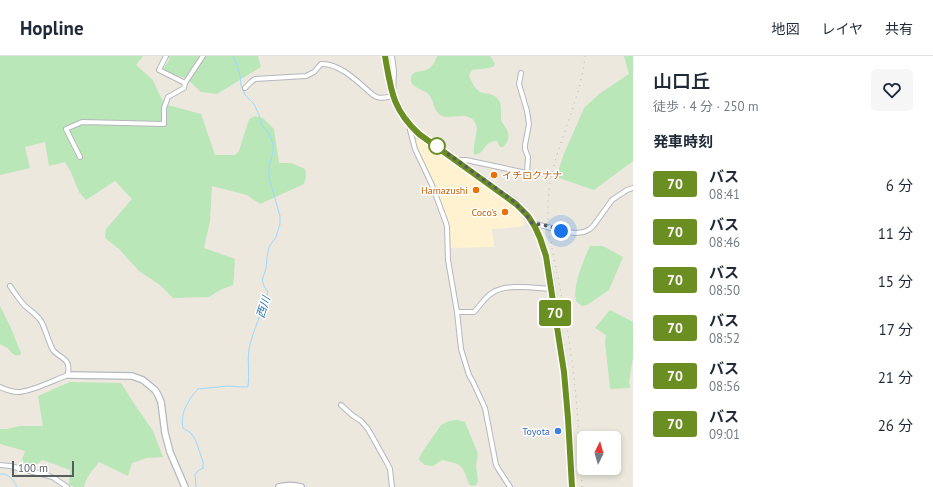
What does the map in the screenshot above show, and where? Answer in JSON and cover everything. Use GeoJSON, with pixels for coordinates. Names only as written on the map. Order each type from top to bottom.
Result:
{"type":"FeatureCollection","features":[{"type":"Feature","properties":{"kind":"street"},"geometry":{"type":"LineString","coordinates":[[80,157],[66,129],[82,122],[164,124],[164,108],[168,97],[184,88],[185,83],[203,56]]}},
{"type":"Feature","properties":{"kind":"street"},"geometry":{"type":"LineString","coordinates":[[385,56],[393,96],[399,110],[411,126],[419,134],[516,204],[532,223],[540,238],[552,289],[564,372],[572,487]]}},
{"type":"Feature","properties":{"kind":"street"},"geometry":{"type":"LineString","coordinates":[[392,56],[394,71],[393,96]]}},
{"type":"Feature","properties":{"kind":"street"},"geometry":{"type":"LineString","coordinates":[[164,57],[159,70],[185,83]]}},
{"type":"Feature","properties":{"kind":"street"},"geometry":{"type":"LineString","coordinates":[[244,88],[255,79],[306,76],[324,64],[339,68],[377,97],[388,98],[393,96]]}},
{"type":"Feature","properties":{"kind":"street"},"geometry":{"type":"LineString","coordinates":[[455,160],[466,160],[527,174],[528,157],[525,145],[529,124],[527,111],[519,84],[521,73]]}},
{"type":"Feature","properties":{"kind":"street"},"geometry":{"type":"LineString","coordinates":[[411,126],[410,130],[415,149],[432,185],[447,227],[448,260],[457,312],[462,354],[469,375],[484,408],[496,465],[510,487]]}},
{"type":"Feature","properties":{"kind":"street"},"geometry":{"type":"LineString","coordinates":[[532,223],[567,232],[584,232],[594,225],[612,200],[627,190],[633,188]]}},
{"type":"Feature","properties":{"kind":"street"},"geometry":{"type":"LineString","coordinates":[[10,286],[25,305],[35,313],[44,328],[55,353],[66,360],[68,375]]}},
{"type":"Feature","properties":{"kind":"street"},"geometry":{"type":"LineString","coordinates":[[457,312],[474,312],[485,299],[500,289],[512,287],[552,289]]}},
{"type":"Feature","properties":{"kind":"street"},"geometry":{"type":"LineString","coordinates":[[0,387],[10,391],[20,392],[68,375],[132,376],[143,380],[155,390],[161,402],[165,433],[170,452],[185,487]]}},
{"type":"Feature","properties":{"kind":"street"},"geometry":{"type":"LineString","coordinates":[[341,405],[361,421],[368,429],[390,469],[392,487]]}},
{"type":"Feature","properties":{"kind":"street"},"geometry":{"type":"LineString","coordinates":[[0,465],[10,466],[49,476],[67,487]]}},
{"type":"Feature","properties":{"kind":"street"},"geometry":{"type":"LineString","coordinates":[[279,487],[291,485],[301,487]]}},
{"type":"Feature","properties":{"kind":"shaded area"},"geometry":{"type":"Polygon","coordinates":[[[420,139],[515,209],[524,221],[524,225],[520,227],[492,229],[494,247],[449,248],[449,231],[447,221],[415,142],[420,139]]]}},
{"type":"Feature","properties":{"kind":"green space"},"geometry":{"type":"Polygon","coordinates":[[[0,56],[143,56],[136,65],[153,80],[164,104],[201,114],[215,155],[235,155],[239,151],[249,119],[255,116],[263,118],[274,129],[279,163],[291,163],[305,169],[306,176],[304,184],[260,204],[247,195],[212,186],[210,221],[204,248],[235,259],[233,285],[220,290],[209,297],[173,298],[160,285],[139,271],[119,249],[105,238],[106,229],[132,199],[115,181],[86,200],[79,192],[71,172],[65,162],[49,166],[45,142],[25,147],[30,168],[0,175],[0,56]]]}},
{"type":"Feature","properties":{"kind":"green space"},"geometry":{"type":"Polygon","coordinates":[[[166,56],[258,56],[261,67],[217,94],[201,92],[186,78],[161,72],[170,59],[166,56]]]}},
{"type":"Feature","properties":{"kind":"green space"},"geometry":{"type":"Polygon","coordinates":[[[437,56],[490,56],[495,64],[494,66],[472,70],[469,75],[472,83],[478,91],[491,94],[499,101],[502,123],[507,129],[508,135],[507,141],[503,147],[500,147],[497,141],[492,141],[486,145],[480,153],[474,154],[477,128],[474,121],[471,118],[463,116],[442,116],[435,108],[430,96],[412,84],[412,75],[430,68],[437,56]]]}},
{"type":"Feature","properties":{"kind":"green space"},"geometry":{"type":"Polygon","coordinates":[[[624,56],[633,56],[633,161],[594,190],[556,177],[564,154],[584,108],[599,94],[629,74],[624,56]]]}},
{"type":"Feature","properties":{"kind":"green space"},"geometry":{"type":"Polygon","coordinates":[[[590,246],[603,246],[623,257],[609,290],[587,305],[582,306],[577,302],[575,290],[579,274],[590,246]]]}},
{"type":"Feature","properties":{"kind":"green space"},"geometry":{"type":"Polygon","coordinates":[[[0,306],[10,326],[21,353],[20,355],[15,355],[0,344],[0,306]]]}},
{"type":"Feature","properties":{"kind":"green space"},"geometry":{"type":"Polygon","coordinates":[[[610,310],[633,322],[633,358],[629,382],[630,388],[610,389],[605,341],[606,335],[595,328],[610,310]]]}},
{"type":"Feature","properties":{"kind":"green space"},"geometry":{"type":"Polygon","coordinates":[[[70,382],[121,383],[153,431],[163,457],[147,458],[132,463],[128,476],[99,462],[88,477],[84,487],[75,487],[69,485],[70,470],[43,460],[33,466],[21,462],[25,451],[0,444],[0,429],[19,426],[43,426],[38,396],[70,382]]]}},
{"type":"Feature","properties":{"kind":"green space"},"geometry":{"type":"Polygon","coordinates":[[[457,420],[465,422],[478,454],[476,466],[478,482],[476,485],[472,486],[469,484],[463,469],[458,464],[442,460],[433,466],[425,465],[419,460],[421,454],[441,425],[449,421],[457,420]]]}},
{"type":"Feature","properties":{"kind":"waterway","name":"西川"},"geometry":{"type":"LineString","coordinates":[[196,487],[195,474],[203,468],[203,462],[196,441],[191,433],[183,428],[182,422],[184,412],[188,402],[198,389],[228,386],[248,387],[249,349],[268,292],[262,280],[266,269],[269,247],[276,237],[280,224],[280,216],[269,178],[269,167],[273,152],[273,145],[270,135],[261,124],[254,104],[245,95],[233,56]]}},
{"type":"Feature","properties":{"kind":"waterway"},"geometry":{"type":"LineString","coordinates":[[0,474],[8,476],[17,487]]}},
{"type":"Feature","properties":{"kind":"railway"},"geometry":{"type":"LineString","coordinates":[[582,487],[573,367],[548,217],[552,174],[580,85],[585,56]]}},
{"type":"Feature","properties":{"kind":"bus line","name":"70"},"geometry":{"type":"LineString","coordinates":[[385,56],[393,96],[399,110],[407,122],[419,134],[512,200],[524,212],[540,238],[546,256],[552,289],[564,372],[572,487]]}},
{"type":"Feature","properties":{"kind":"place","name":"イチロクナナ"},"geometry":{"type":"Point","coordinates":[494,175]}},
{"type":"Feature","properties":{"kind":"place","name":"Hamazushi"},"geometry":{"type":"Point","coordinates":[476,190]}},
{"type":"Feature","properties":{"kind":"place","name":"Coco's"},"geometry":{"type":"Point","coordinates":[505,212]}},
{"type":"Feature","properties":{"kind":"place","name":"Toyota"},"geometry":{"type":"Point","coordinates":[558,431]}},
{"type":"Feature","properties":{"kind":"route"},"geometry":{"type":"LineString","coordinates":[[437,146],[512,200],[532,223],[549,226],[561,231]]}}]}
